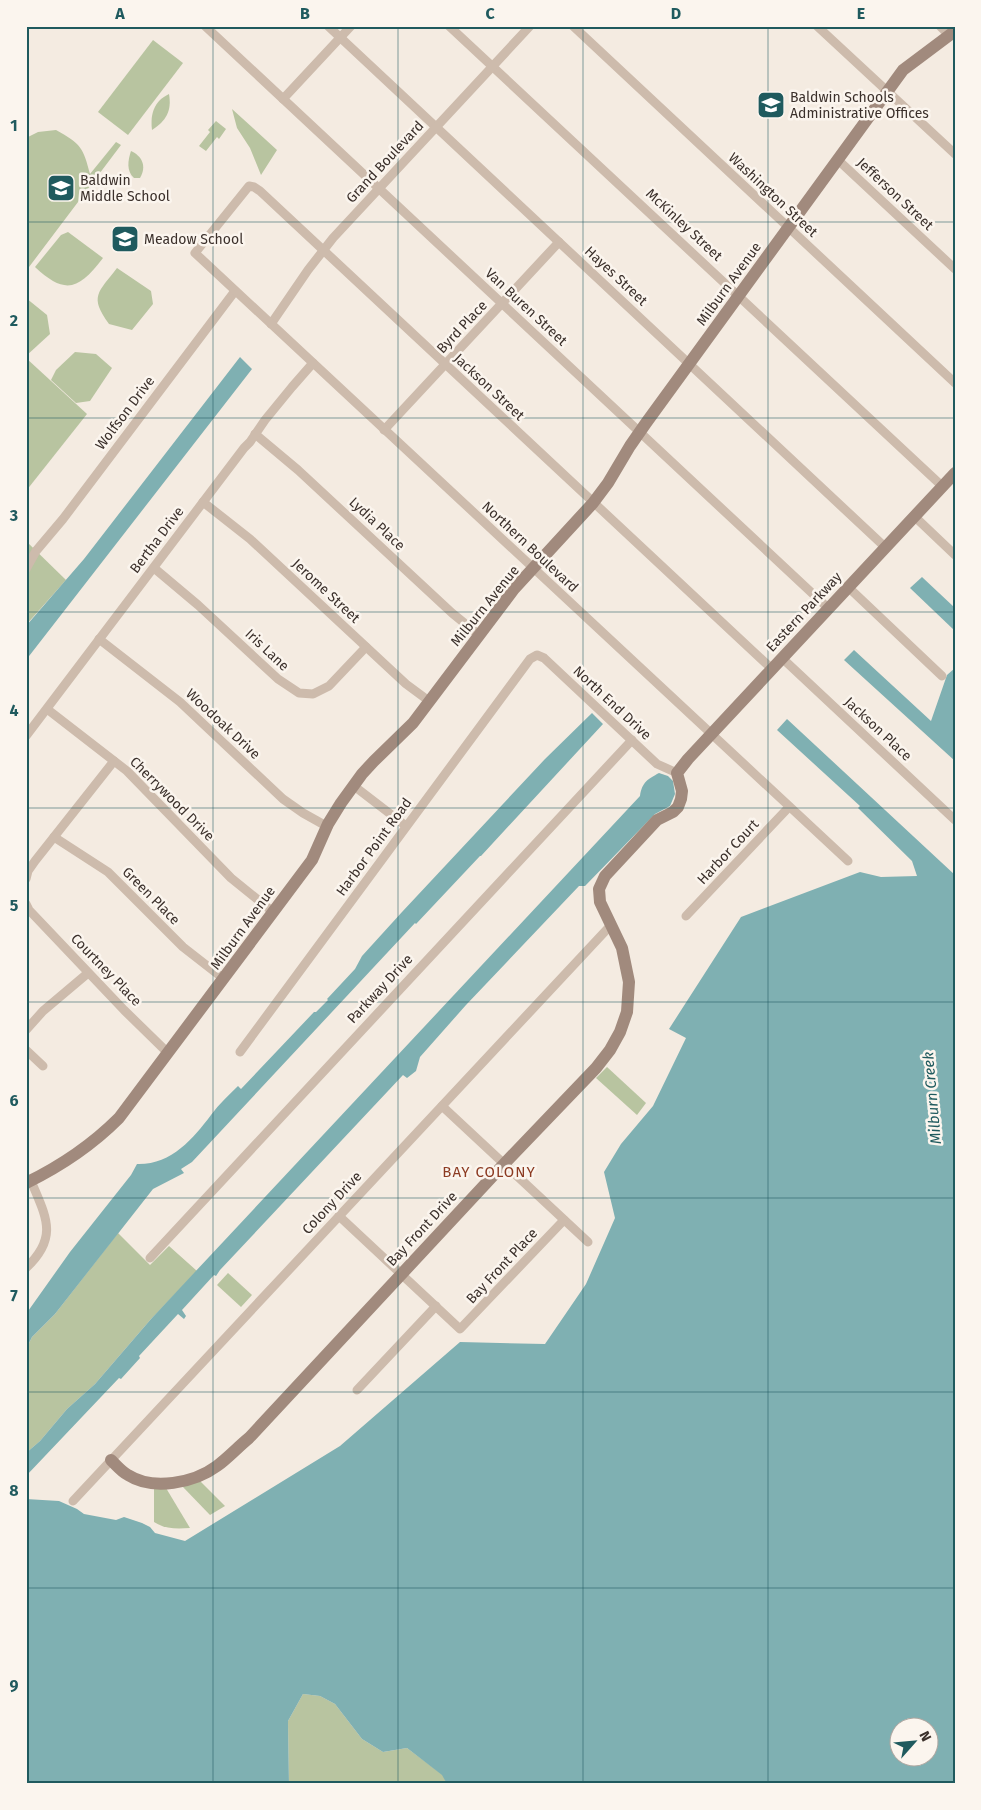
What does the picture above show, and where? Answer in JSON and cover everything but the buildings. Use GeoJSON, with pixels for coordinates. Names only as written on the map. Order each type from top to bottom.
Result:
{"type":"FeatureCollection","features":[{"type":"Feature","properties":{"kind":"main road","name":"Milburn Avenue"},"geometry":{"type":"LineString","coordinates":[[29,1182],[62,1165],[105,1133],[141,1091],[312,860],[341,803],[374,761],[413,724],[514,589],[593,503],[608,483],[630,446],[887,91],[903,70],[948,31]]}},
{"type":"Feature","properties":{"kind":"main road","name":"Eastern Parkway"},"geometry":{"type":"LineString","coordinates":[[677,774],[711,734],[955,473]]}},
{"type":"Feature","properties":{"kind":"main road","name":"Bay Front Drive"},"geometry":{"type":"LineString","coordinates":[[111,1460],[129,1476],[148,1483],[171,1483],[193,1478],[215,1467],[249,1438],[596,1068],[610,1050],[620,1032],[627,1012],[629,982],[622,948],[600,902],[599,890],[605,876],[657,820],[673,812],[678,807],[682,799],[682,791],[677,774]]}},
{"type":"Feature","properties":{"kind":"street","name":"Van Buren Street"},"geometry":{"type":"LineString","coordinates":[[205,26],[828,608]]}},
{"type":"Feature","properties":{"kind":"street","name":"Hayes Street"},"geometry":{"type":"LineString","coordinates":[[328,26],[885,547]]}},
{"type":"Feature","properties":{"kind":"street"},"geometry":{"type":"LineString","coordinates":[[283,99],[351,26]]}},
{"type":"Feature","properties":{"kind":"street","name":"McKinley Street"},"geometry":{"type":"LineString","coordinates":[[449,26],[942,486]]}},
{"type":"Feature","properties":{"kind":"street","name":"Grand Boulevard"},"geometry":{"type":"LineString","coordinates":[[271,324],[308,270],[333,238],[530,26]]}},
{"type":"Feature","properties":{"kind":"street","name":"Washington Street"},"geometry":{"type":"LineString","coordinates":[[573,26],[955,383]]}},
{"type":"Feature","properties":{"kind":"street"},"geometry":{"type":"LineString","coordinates":[[817,26],[955,154]]}},
{"type":"Feature","properties":{"kind":"street","name":"Jefferson Street"},"geometry":{"type":"LineString","coordinates":[[838,160],[955,269]]}},
{"type":"Feature","properties":{"kind":"street","name":"Jackson Street"},"geometry":{"type":"LineString","coordinates":[[195,253],[249,186],[260,191],[772,669]]}},
{"type":"Feature","properties":{"kind":"street","name":"Byrd Place"},"geometry":{"type":"LineString","coordinates":[[384,430],[559,242]]}},
{"type":"Feature","properties":{"kind":"street","name":"Northern Boulevard"},"geometry":{"type":"LineString","coordinates":[[195,253],[848,861]]}},
{"type":"Feature","properties":{"kind":"street","name":"Wolfson Drive"},"geometry":{"type":"LineString","coordinates":[[26,569],[36,551],[235,290]]}},
{"type":"Feature","properties":{"kind":"street","name":"Bertha Drive"},"geometry":{"type":"LineString","coordinates":[[26,736],[203,502],[292,387],[313,364]]}},
{"type":"Feature","properties":{"kind":"street","name":"Lydia Place"},"geometry":{"type":"LineString","coordinates":[[256,434],[298,470],[452,614],[479,635]]}},
{"type":"Feature","properties":{"kind":"street","name":"Jerome Street"},"geometry":{"type":"LineString","coordinates":[[203,502],[250,539],[406,684],[429,701]]}},
{"type":"Feature","properties":{"kind":"street"},"geometry":{"type":"LineString","coordinates":[[914,516],[955,555]]}},
{"type":"Feature","properties":{"kind":"street","name":"Wolfson Drive"},"geometry":{"type":"LineString","coordinates":[[26,559],[36,551]]}},
{"type":"Feature","properties":{"kind":"street","name":"Iris Lane"},"geometry":{"type":"LineString","coordinates":[[154,568],[198,604],[278,680],[299,693],[313,694],[330,686],[366,647]]}},
{"type":"Feature","properties":{"kind":"street"},"geometry":{"type":"LineString","coordinates":[[848,587],[942,676]]}},
{"type":"Feature","properties":{"kind":"street","name":"Woodoak Drive"},"geometry":{"type":"LineString","coordinates":[[99,639],[180,702],[283,799],[328,827]]}},
{"type":"Feature","properties":{"kind":"street","name":"North End Drive"},"geometry":{"type":"LineString","coordinates":[[530,659],[537,656],[544,658],[657,764],[677,774]]}},
{"type":"Feature","properties":{"kind":"street","name":"Jackson Place"},"geometry":{"type":"LineString","coordinates":[[782,658],[955,820]]}},
{"type":"Feature","properties":{"kind":"street","name":"Harbor Point Road"},"geometry":{"type":"LineString","coordinates":[[240,1052],[530,659]]}},
{"type":"Feature","properties":{"kind":"street","name":"Cherrywood Drive"},"geometry":{"type":"LineString","coordinates":[[47,709],[137,780],[231,878],[273,912]]}},
{"type":"Feature","properties":{"kind":"street","name":"Parkway Drive"},"geometry":{"type":"LineString","coordinates":[[150,1258],[632,740]]}},
{"type":"Feature","properties":{"kind":"street"},"geometry":{"type":"LineString","coordinates":[[26,879],[35,860],[114,761]]}},
{"type":"Feature","properties":{"kind":"street"},"geometry":{"type":"LineString","coordinates":[[354,786],[406,826]]}},
{"type":"Feature","properties":{"kind":"street","name":"Harbor Court"},"geometry":{"type":"LineString","coordinates":[[686,916],[789,807]]}},
{"type":"Feature","properties":{"kind":"street","name":"Green Place"},"geometry":{"type":"LineString","coordinates":[[54,837],[108,872],[183,947],[224,979]]}},
{"type":"Feature","properties":{"kind":"street","name":"Courtney Place"},"geometry":{"type":"LineString","coordinates":[[26,904],[29,910],[88,973],[168,1053]]}},
{"type":"Feature","properties":{"kind":"street","name":"Colony Drive"},"geometry":{"type":"LineString","coordinates":[[73,1501],[611,924]]}},
{"type":"Feature","properties":{"kind":"street"},"geometry":{"type":"LineString","coordinates":[[26,1030],[43,1011],[88,973]]}},
{"type":"Feature","properties":{"kind":"street"},"geometry":{"type":"LineString","coordinates":[[26,1050],[43,1066]]}},
{"type":"Feature","properties":{"kind":"street"},"geometry":{"type":"LineString","coordinates":[[442,1106],[588,1242]]}},
{"type":"Feature","properties":{"kind":"street"},"geometry":{"type":"LineString","coordinates":[[26,1268],[42,1250],[47,1236],[46,1215],[29,1182]]}},
{"type":"Feature","properties":{"kind":"street"},"geometry":{"type":"LineString","coordinates":[[339,1216],[436,1306],[357,1390]]}},
{"type":"Feature","properties":{"kind":"street","name":"Bay Front Place"},"geometry":{"type":"LineString","coordinates":[[436,1306],[460,1329],[564,1220]]}},
{"type":"Feature","properties":{"kind":"green space"},"geometry":{"type":"Polygon","coordinates":[[[153,40],[183,63],[128,135],[98,112],[153,40]]]}},
{"type":"Feature","properties":{"kind":"green space"},"geometry":{"type":"Polygon","coordinates":[[[169,94],[170,106],[167,115],[152,130],[154,109],[160,100],[169,94]]]}},
{"type":"Feature","properties":{"kind":"green space"},"geometry":{"type":"Polygon","coordinates":[[[232,109],[277,150],[261,175],[250,148],[237,128],[232,109]]]}},
{"type":"Feature","properties":{"kind":"green space"},"geometry":{"type":"Polygon","coordinates":[[[216,121],[226,129],[219,139],[217,137],[206,151],[199,146],[210,132],[208,130],[216,121]]]}},
{"type":"Feature","properties":{"kind":"green space"},"geometry":{"type":"Polygon","coordinates":[[[56,130],[80,147],[90,174],[116,142],[121,145],[26,271],[26,138],[38,132],[56,130]]]}},
{"type":"Feature","properties":{"kind":"green space"},"geometry":{"type":"Polygon","coordinates":[[[131,151],[142,162],[143,169],[140,178],[134,178],[129,169],[131,151]]]}},
{"type":"Feature","properties":{"kind":"green space"},"geometry":{"type":"Polygon","coordinates":[[[68,232],[103,258],[87,277],[72,285],[64,285],[55,282],[35,267],[61,235],[68,232]]]}},
{"type":"Feature","properties":{"kind":"green space"},"geometry":{"type":"Polygon","coordinates":[[[117,268],[151,291],[153,304],[132,330],[109,324],[99,307],[98,295],[117,268]]]}},
{"type":"Feature","properties":{"kind":"green space"},"geometry":{"type":"Polygon","coordinates":[[[26,298],[47,315],[50,334],[26,356],[26,298]]]}},
{"type":"Feature","properties":{"kind":"green space"},"geometry":{"type":"Polygon","coordinates":[[[75,352],[96,354],[112,368],[90,401],[76,403],[51,380],[56,370],[75,352]]]}},
{"type":"Feature","properties":{"kind":"green space"},"geometry":{"type":"Polygon","coordinates":[[[26,358],[87,414],[26,491],[26,358]]]}},
{"type":"Feature","properties":{"kind":"green space"},"geometry":{"type":"Polygon","coordinates":[[[26,541],[66,580],[26,625],[26,541]]]}},
{"type":"Feature","properties":{"kind":"green space"},"geometry":{"type":"Polygon","coordinates":[[[607,1067],[646,1103],[637,1115],[596,1078],[607,1067]]]}},
{"type":"Feature","properties":{"kind":"green space"},"geometry":{"type":"Polygon","coordinates":[[[118,1233],[150,1265],[169,1246],[197,1271],[151,1319],[95,1384],[67,1409],[40,1441],[26,1453],[26,1349],[32,1337],[55,1314],[118,1233]]]}},
{"type":"Feature","properties":{"kind":"green space"},"geometry":{"type":"Polygon","coordinates":[[[228,1273],[252,1295],[241,1307],[217,1285],[228,1273]]]}},
{"type":"Feature","properties":{"kind":"green space"},"geometry":{"type":"Polygon","coordinates":[[[200,1481],[225,1506],[210,1515],[182,1486],[200,1481]]]}},
{"type":"Feature","properties":{"kind":"green space"},"geometry":{"type":"Polygon","coordinates":[[[166,1488],[190,1528],[171,1528],[154,1522],[154,1489],[166,1488]]]}},
{"type":"Feature","properties":{"kind":"green space"},"geometry":{"type":"Polygon","coordinates":[[[303,1694],[320,1696],[335,1704],[362,1739],[383,1752],[407,1748],[443,1775],[447,1784],[289,1784],[288,1721],[303,1694]]]}},
{"type":"Feature","properties":{"kind":"water"},"geometry":{"type":"Polygon","coordinates":[[[240,357],[252,369],[26,660],[26,626],[84,559],[240,357]]]}},
{"type":"Feature","properties":{"kind":"water"},"geometry":{"type":"Polygon","coordinates":[[[922,577],[955,608],[955,631],[910,588],[922,577]]]}},
{"type":"Feature","properties":{"kind":"water"},"geometry":{"type":"Polygon","coordinates":[[[854,650],[931,721],[947,675],[955,668],[955,761],[844,660],[854,650]]]}},
{"type":"Feature","properties":{"kind":"water"},"geometry":{"type":"Polygon","coordinates":[[[592,713],[603,724],[192,1162],[181,1169],[184,1173],[153,1189],[55,1314],[32,1337],[26,1349],[26,1314],[70,1252],[131,1175],[137,1164],[160,1160],[171,1155],[189,1141],[224,1100],[238,1086],[241,1089],[314,1012],[328,1000],[355,969],[362,956],[402,912],[545,759],[592,713]]]}},
{"type":"Feature","properties":{"kind":"water","name":"Milburn Creek"},"geometry":{"type":"Polygon","coordinates":[[[787,719],[955,875],[955,1784],[447,1784],[442,1775],[407,1748],[383,1752],[362,1739],[335,1704],[320,1696],[303,1694],[288,1721],[289,1784],[26,1784],[26,1499],[59,1501],[84,1514],[116,1520],[124,1517],[150,1527],[155,1533],[185,1541],[340,1446],[460,1342],[545,1344],[586,1284],[615,1218],[604,1172],[621,1144],[653,1106],[686,1038],[669,1029],[741,917],[860,872],[881,877],[917,876],[912,861],[858,808],[860,806],[777,730],[787,719]]]}},
{"type":"Feature","properties":{"kind":"water"},"geometry":{"type":"Polygon","coordinates":[[[659,773],[668,776],[673,781],[675,794],[670,806],[655,814],[585,886],[579,886],[466,1005],[420,1057],[416,1071],[407,1078],[403,1075],[182,1310],[186,1316],[184,1319],[178,1314],[139,1356],[140,1358],[121,1379],[119,1378],[26,1476],[26,1453],[40,1441],[67,1409],[95,1384],[151,1319],[640,796],[642,787],[646,782],[659,773]]]}},
{"type":"Feature","properties":{"kind":"place","name":"Baldwin Schools Administrative Offices"},"geometry":{"type":"Point","coordinates":[771,105]}},
{"type":"Feature","properties":{"kind":"place","name":"Baldwin Middle School"},"geometry":{"type":"Point","coordinates":[61,188]}},
{"type":"Feature","properties":{"kind":"place","name":"Meadow School"},"geometry":{"type":"Point","coordinates":[125,239]}},
{"type":"Feature","properties":{"kind":"district","name":"BAY COLONY"},"geometry":{"type":"Point","coordinates":[489,1172]}}]}
